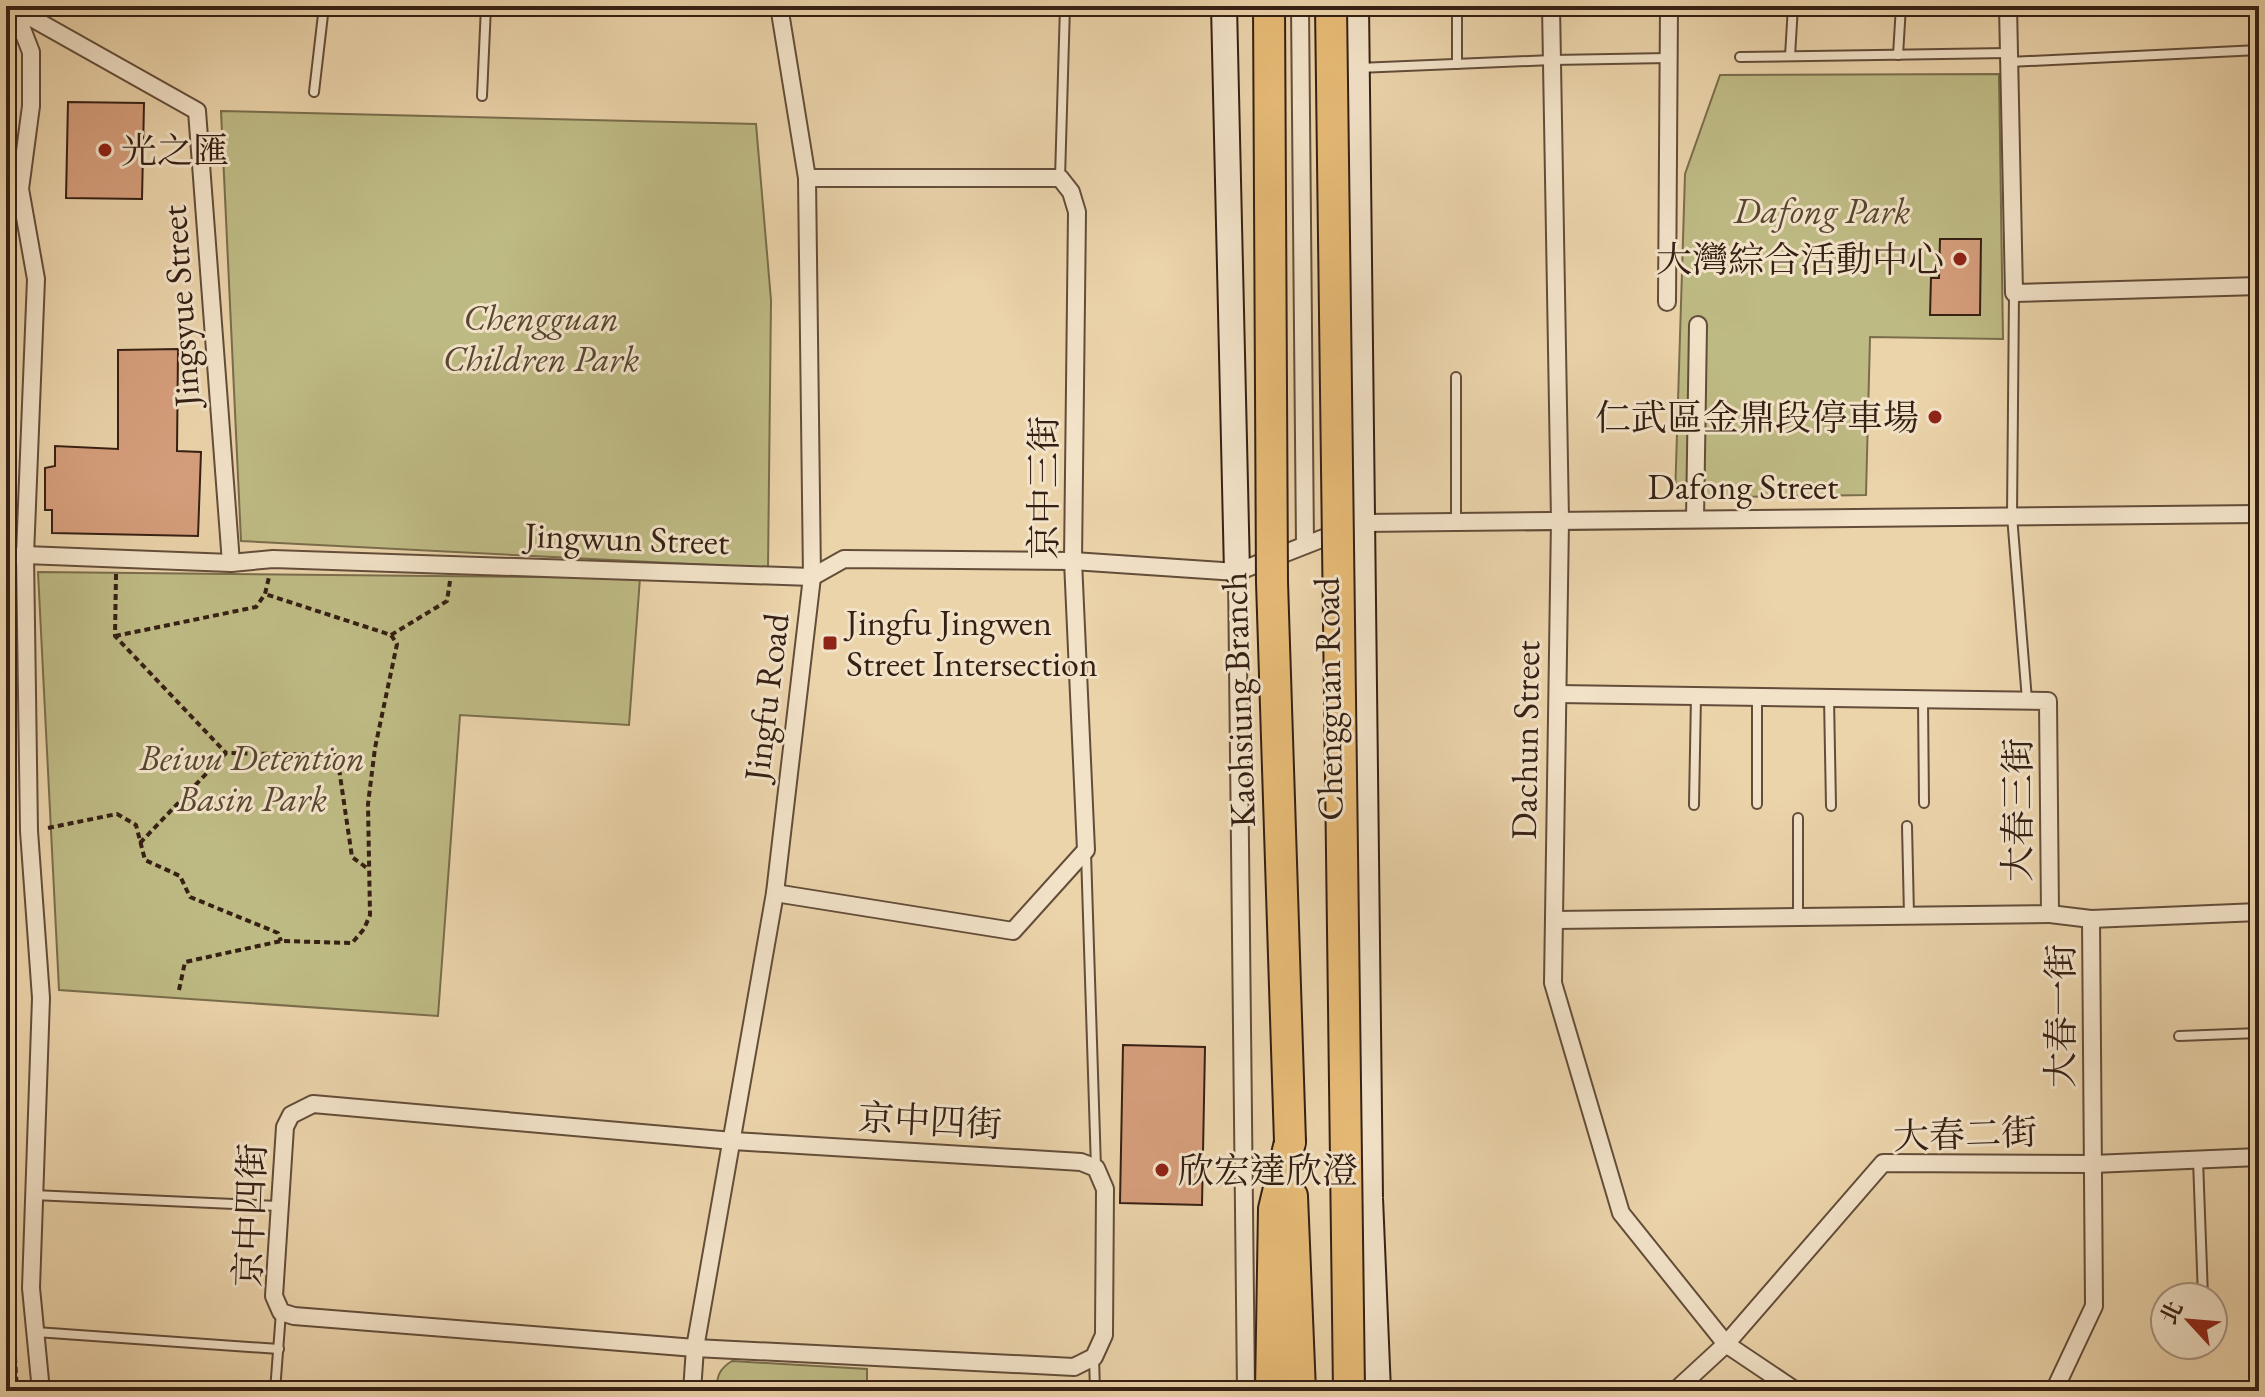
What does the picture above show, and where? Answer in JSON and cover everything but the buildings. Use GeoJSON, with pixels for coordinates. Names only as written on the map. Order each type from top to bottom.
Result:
{"type":"FeatureCollection","features":[{"type":"Feature","properties":{"kind":"highway","name":"Kaohsiung Branch"},"geometry":{"type":"LineString","coordinates":[[1269,6],[1272,582],[1300,1391]]}},
{"type":"Feature","properties":{"kind":"highway"},"geometry":{"type":"LineString","coordinates":[[1331,6],[1349,1391]]}},
{"type":"Feature","properties":{"kind":"highway"},"geometry":{"type":"LineString","coordinates":[[1271,1391],[1274,1209],[1290,1142]]}},
{"type":"Feature","properties":{"kind":"street","name":"Jingfu Road"},"geometry":{"type":"LineString","coordinates":[[692,1391],[695,1348],[775,893],[812,577],[807,178],[779,6]]}},
{"type":"Feature","properties":{"kind":"street"},"geometry":{"type":"LineString","coordinates":[[1224,6],[1237,572],[1246,1391]]}},
{"type":"Feature","properties":{"kind":"street"},"geometry":{"type":"LineString","coordinates":[[1300,6],[1305,545]]}},
{"type":"Feature","properties":{"kind":"street","name":"Chengguan Road"},"geometry":{"type":"LineString","coordinates":[[1356,6],[1370,1198],[1378,1391]]}},
{"type":"Feature","properties":{"kind":"street","name":"Dachun Street"},"geometry":{"type":"LineString","coordinates":[[1551,6],[1560,520],[1553,983],[1621,1213],[1726,1344],[1796,1391]]}},
{"type":"Feature","properties":{"kind":"street"},"geometry":{"type":"LineString","coordinates":[[1667,302],[1669,6]]}},
{"type":"Feature","properties":{"kind":"street"},"geometry":{"type":"LineString","coordinates":[[2008,6],[2014,293],[2259,286]]}},
{"type":"Feature","properties":{"kind":"street"},"geometry":{"type":"LineString","coordinates":[[12,7],[31,52],[31,106],[20,189],[36,279],[14,557],[41,998],[31,1288],[41,1391]]}},
{"type":"Feature","properties":{"kind":"street","name":"Jingsyue Street"},"geometry":{"type":"LineString","coordinates":[[12,7],[197,111],[231,563]]}},
{"type":"Feature","properties":{"kind":"street"},"geometry":{"type":"LineString","coordinates":[[807,178],[1060,178]]}},
{"type":"Feature","properties":{"kind":"street","name":"京中三街"},"geometry":{"type":"LineString","coordinates":[[1060,178],[1071,192],[1077,212],[1073,561],[1086,850]]}},
{"type":"Feature","properties":{"kind":"street"},"geometry":{"type":"LineString","coordinates":[[1695,519],[1698,325]]}},
{"type":"Feature","properties":{"kind":"street","name":"Dafong Street"},"geometry":{"type":"LineString","coordinates":[[1237,572],[1362,523],[2259,514]]}},
{"type":"Feature","properties":{"kind":"street","name":"Jingwun Street"},"geometry":{"type":"LineString","coordinates":[[14,557],[231,563],[273,559],[812,577],[844,559],[1073,561],[1237,572]]}},
{"type":"Feature","properties":{"kind":"street","name":"大春三街"},"geometry":{"type":"LineString","coordinates":[[1555,920],[2050,914],[2048,701],[1558,694]]}},
{"type":"Feature","properties":{"kind":"street"},"geometry":{"type":"LineString","coordinates":[[775,893],[1013,931],[1086,850]]}},
{"type":"Feature","properties":{"kind":"street"},"geometry":{"type":"LineString","coordinates":[[2050,914],[2091,919],[2259,912]]}},
{"type":"Feature","properties":{"kind":"street","name":"大春一街"},"geometry":{"type":"LineString","coordinates":[[2054,1391],[2094,1306],[2091,919]]}},
{"type":"Feature","properties":{"kind":"street","name":"京中四街"},"geometry":{"type":"LineString","coordinates":[[1094,1357],[1074,1367],[695,1348],[294,1316],[281,1312],[274,1296],[285,1127],[291,1115],[313,1104],[733,1141],[1081,1162],[1096,1168]]}},
{"type":"Feature","properties":{"kind":"street","name":"大春二街"},"geometry":{"type":"LineString","coordinates":[[1675,1391],[1726,1344],[1883,1163],[2093,1164],[2259,1157]]}},
{"type":"Feature","properties":{"kind":"street"},"geometry":{"type":"LineString","coordinates":[[1094,1357],[1104,1335],[1105,1189],[1096,1168]]}},
{"type":"Feature","properties":{"kind":"lane"},"geometry":{"type":"LineString","coordinates":[[314,92],[324,6]]}},
{"type":"Feature","properties":{"kind":"lane"},"geometry":{"type":"LineString","coordinates":[[482,96],[486,6]]}},
{"type":"Feature","properties":{"kind":"lane"},"geometry":{"type":"LineString","coordinates":[[1060,178],[1065,6]]}},
{"type":"Feature","properties":{"kind":"lane"},"geometry":{"type":"LineString","coordinates":[[1457,6],[1457,64]]}},
{"type":"Feature","properties":{"kind":"lane"},"geometry":{"type":"LineString","coordinates":[[1790,56],[1793,6]]}},
{"type":"Feature","properties":{"kind":"lane"},"geometry":{"type":"LineString","coordinates":[[1898,55],[1901,6]]}},
{"type":"Feature","properties":{"kind":"lane"},"geometry":{"type":"LineString","coordinates":[[1740,57],[1898,55],[2008,58],[2259,50]]}},
{"type":"Feature","properties":{"kind":"lane"},"geometry":{"type":"LineString","coordinates":[[1357,68],[1669,58]]}},
{"type":"Feature","properties":{"kind":"lane"},"geometry":{"type":"LineString","coordinates":[[2014,293],[2012,516],[2027,700]]}},
{"type":"Feature","properties":{"kind":"lane"},"geometry":{"type":"LineString","coordinates":[[1456,377],[1456,521]]}},
{"type":"Feature","properties":{"kind":"lane"},"geometry":{"type":"LineString","coordinates":[[1694,805],[1696,696]]}},
{"type":"Feature","properties":{"kind":"lane"},"geometry":{"type":"LineString","coordinates":[[1757,697],[1757,804]]}},
{"type":"Feature","properties":{"kind":"lane"},"geometry":{"type":"LineString","coordinates":[[1829,698],[1831,806]]}},
{"type":"Feature","properties":{"kind":"lane"},"geometry":{"type":"LineString","coordinates":[[1923,699],[1924,803]]}},
{"type":"Feature","properties":{"kind":"lane"},"geometry":{"type":"LineString","coordinates":[[1798,818],[1798,917]]}},
{"type":"Feature","properties":{"kind":"lane"},"geometry":{"type":"LineString","coordinates":[[1907,826],[1909,915]]}},
{"type":"Feature","properties":{"kind":"lane"},"geometry":{"type":"LineString","coordinates":[[1086,850],[1096,1168]]}},
{"type":"Feature","properties":{"kind":"lane"},"geometry":{"type":"LineString","coordinates":[[2179,1036],[2259,1033]]}},
{"type":"Feature","properties":{"kind":"lane"},"geometry":{"type":"LineString","coordinates":[[2198,1159],[2202,1281]]}},
{"type":"Feature","properties":{"kind":"lane"},"geometry":{"type":"LineString","coordinates":[[33,1195],[280,1206]]}},
{"type":"Feature","properties":{"kind":"lane"},"geometry":{"type":"LineString","coordinates":[[275,1391],[281,1312]]}},
{"type":"Feature","properties":{"kind":"lane"},"geometry":{"type":"LineString","coordinates":[[36,1332],[279,1349]]}},
{"type":"Feature","properties":{"kind":"lane"},"geometry":{"type":"LineString","coordinates":[[1094,1357],[1095,1391]]}},
{"type":"Feature","properties":{"kind":"path"},"geometry":{"type":"LineString","coordinates":[[115,636],[256,607],[265,594],[273,559]]}},
{"type":"Feature","properties":{"kind":"path"},"geometry":{"type":"LineString","coordinates":[[117,560],[115,636],[226,753],[337,755],[352,857],[368,869]]}},
{"type":"Feature","properties":{"kind":"path"},"geometry":{"type":"LineString","coordinates":[[391,635],[447,601],[452,564]]}},
{"type":"Feature","properties":{"kind":"path"},"geometry":{"type":"LineString","coordinates":[[179,990],[185,962],[281,941],[352,943],[364,929],[370,915],[368,804],[373,762],[397,644],[391,635],[265,594]]}},
{"type":"Feature","properties":{"kind":"path"},"geometry":{"type":"LineString","coordinates":[[140,843],[226,753]]}},
{"type":"Feature","properties":{"kind":"path"},"geometry":{"type":"LineString","coordinates":[[29,831],[117,814],[136,825],[145,860],[180,876],[190,897],[278,933],[281,941]]}},
{"type":"Feature","properties":{"kind":"green space","name":"Dafong Park"},"geometry":{"type":"Polygon","coordinates":[[[1999,74],[2003,339],[1870,337],[1866,495],[1675,498],[1685,174],[1720,75],[1999,74]]]}},
{"type":"Feature","properties":{"kind":"green space","name":"Chengguan Children Park"},"geometry":{"type":"Polygon","coordinates":[[[221,111],[756,124],[771,300],[768,568],[241,541],[221,111]]]}},
{"type":"Feature","properties":{"kind":"green space","name":"Beiwu Detention Basin Park"},"geometry":{"type":"Polygon","coordinates":[[[38,572],[640,578],[629,725],[460,715],[438,1016],[59,990],[38,572]]]}},
{"type":"Feature","properties":{"kind":"green space"},"geometry":{"type":"Polygon","coordinates":[[[732,1361],[867,1369],[867,1391],[716,1391],[720,1373],[732,1361]]]}},
{"type":"Feature","properties":{"kind":"waterway"},"geometry":{"type":"LineString","coordinates":[[6,965],[13,994],[6,1083]]}},
{"type":"Feature","properties":{"kind":"place","name":"光之匯"},"geometry":{"type":"Point","coordinates":[105,150]}},
{"type":"Feature","properties":{"kind":"place","name":"大灣綜合活動中心"},"geometry":{"type":"Point","coordinates":[1960,259]}},
{"type":"Feature","properties":{"kind":"place","name":"仁武區金鼎段停車場"},"geometry":{"type":"Point","coordinates":[1935,417]}},
{"type":"Feature","properties":{"kind":"place","name":"Jingfu Jingwen Street Intersection"},"geometry":{"type":"Point","coordinates":[830,643]}},
{"type":"Feature","properties":{"kind":"place","name":"欣宏達欣澄"},"geometry":{"type":"Point","coordinates":[1162,1170]}}]}
